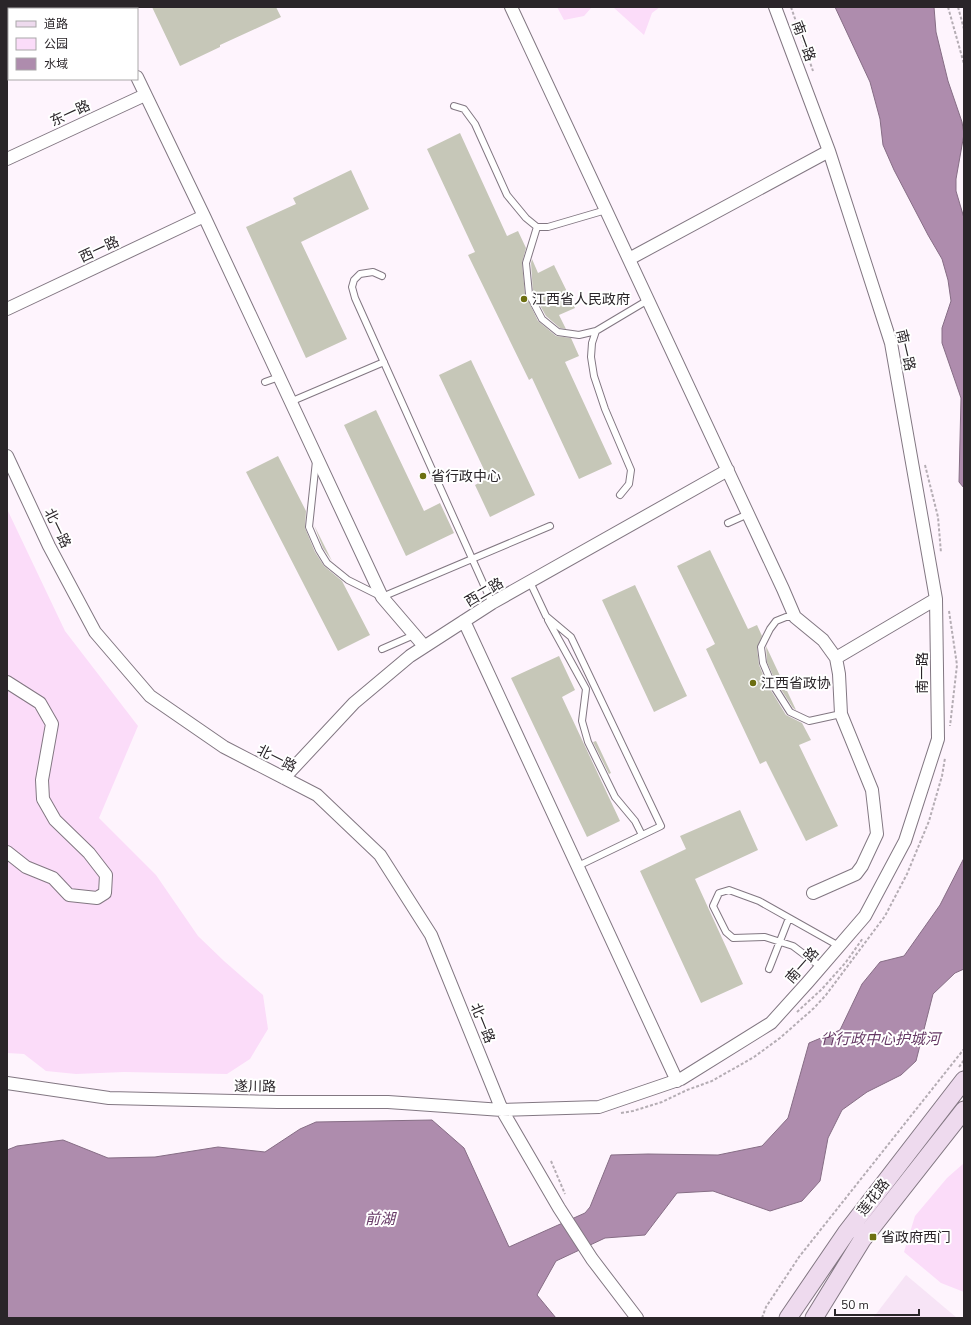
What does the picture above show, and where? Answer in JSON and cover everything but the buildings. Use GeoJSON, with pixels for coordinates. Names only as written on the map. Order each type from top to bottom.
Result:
{"type":"FeatureCollection","features":[{"type":"Feature","properties":{"kind":"main road","name":"莲花路"},"geometry":{"type":"LineString","coordinates":[[788,1318],[846,1233],[964,1080]]}},
{"type":"Feature","properties":{"kind":"main road","name":"莲花路"},"geometry":{"type":"LineString","coordinates":[[814,1318],[862,1240],[964,1110]]}},
{"type":"Feature","properties":{"kind":"street"},"geometry":{"type":"LineString","coordinates":[[511,7],[728,470],[795,618],[823,640],[836,658],[839,674],[841,714],[872,790],[877,834],[862,866],[856,874],[813,894]]}},
{"type":"Feature","properties":{"kind":"street","name":"南一路"},"geometry":{"type":"LineString","coordinates":[[502,1110],[599,1107],[677,1081],[771,1023],[865,916],[905,841],[938,739],[936,599],[891,343],[829,151],[775,7]]}},
{"type":"Feature","properties":{"kind":"street"},"geometry":{"type":"LineString","coordinates":[[138,78],[382,597],[424,646]]}},
{"type":"Feature","properties":{"kind":"street","name":"东一路"},"geometry":{"type":"LineString","coordinates":[[7,159],[145,95]]}},
{"type":"Feature","properties":{"kind":"street"},"geometry":{"type":"LineString","coordinates":[[629,259],[829,151]]}},
{"type":"Feature","properties":{"kind":"street","name":"西一路"},"geometry":{"type":"LineString","coordinates":[[7,309],[204,216]]}},
{"type":"Feature","properties":{"kind":"street","name":"北一路"},"geometry":{"type":"LineString","coordinates":[[7,456],[49,546],[94,632],[150,696],[224,748],[317,795],[380,855],[431,935],[502,1110],[559,1208],[592,1259],[637,1318]]}},
{"type":"Feature","properties":{"kind":"street","name":"西二路"},"geometry":{"type":"LineString","coordinates":[[284,778],[354,703],[424,646],[492,603],[728,470]]}},
{"type":"Feature","properties":{"kind":"street"},"geometry":{"type":"LineString","coordinates":[[836,658],[936,599]]}},
{"type":"Feature","properties":{"kind":"street"},"geometry":{"type":"LineString","coordinates":[[464,621],[677,1081]]}},
{"type":"Feature","properties":{"kind":"street"},"geometry":{"type":"LineString","coordinates":[[7,682],[40,703],[52,724],[42,780],[43,799],[55,820],[89,853],[106,875],[105,893],[97,898],[68,895],[53,878],[26,867],[7,852]]}},
{"type":"Feature","properties":{"kind":"street","name":"遂川路"},"geometry":{"type":"LineString","coordinates":[[7,1083],[109,1098],[278,1102],[388,1102],[502,1110]]}},
{"type":"Feature","properties":{"kind":"lane"},"geometry":{"type":"LineString","coordinates":[[454,106],[464,109],[475,124],[507,195],[526,218],[537,227],[548,227],[606,210]]}},
{"type":"Feature","properties":{"kind":"lane"},"geometry":{"type":"LineString","coordinates":[[537,227],[526,263],[529,294],[542,319],[558,332],[579,334],[596,331],[648,300]]}},
{"type":"Feature","properties":{"kind":"lane"},"geometry":{"type":"LineString","coordinates":[[382,276],[373,272],[360,274],[354,280],[352,287],[355,298],[492,603]]}},
{"type":"Feature","properties":{"kind":"lane"},"geometry":{"type":"LineString","coordinates":[[596,331],[592,343],[594,376],[605,409],[631,470],[629,484],[620,495]]}},
{"type":"Feature","properties":{"kind":"lane"},"geometry":{"type":"LineString","coordinates":[[290,402],[384,362]]}},
{"type":"Feature","properties":{"kind":"lane"},"geometry":{"type":"LineString","coordinates":[[266,382],[279,377]]}},
{"type":"Feature","properties":{"kind":"lane"},"geometry":{"type":"LineString","coordinates":[[316,458],[309,527],[319,550],[327,563],[348,580],[382,597],[550,526]]}},
{"type":"Feature","properties":{"kind":"lane"},"geometry":{"type":"LineString","coordinates":[[728,523],[748,514]]}},
{"type":"Feature","properties":{"kind":"lane"},"geometry":{"type":"LineString","coordinates":[[530,582],[546,616],[586,689],[582,721],[588,742],[615,797],[635,821],[642,834]]}},
{"type":"Feature","properties":{"kind":"lane"},"geometry":{"type":"LineString","coordinates":[[546,616],[571,637],[661,826],[578,866]]}},
{"type":"Feature","properties":{"kind":"lane"},"geometry":{"type":"LineString","coordinates":[[795,618],[786,617],[776,621],[761,647],[763,663],[771,682],[790,712],[809,721],[841,714]]}},
{"type":"Feature","properties":{"kind":"lane"},"geometry":{"type":"LineString","coordinates":[[382,649],[414,635]]}},
{"type":"Feature","properties":{"kind":"lane"},"geometry":{"type":"LineString","coordinates":[[821,967],[793,946],[765,937],[733,938],[726,932],[713,906],[719,893],[729,890],[758,901],[839,946]]}},
{"type":"Feature","properties":{"kind":"lane"},"geometry":{"type":"LineString","coordinates":[[768,969],[790,918]]}},
{"type":"Feature","properties":{"kind":"path"},"geometry":{"type":"LineString","coordinates":[[791,7],[814,74]]}},
{"type":"Feature","properties":{"kind":"path"},"geometry":{"type":"LineString","coordinates":[[948,7],[964,64]]}},
{"type":"Feature","properties":{"kind":"path"},"geometry":{"type":"LineString","coordinates":[[958,7],[964,29]]}},
{"type":"Feature","properties":{"kind":"path"},"geometry":{"type":"LineString","coordinates":[[923,458],[938,517],[942,560]]}},
{"type":"Feature","properties":{"kind":"path"},"geometry":{"type":"LineString","coordinates":[[948,604],[957,665],[950,730]]}},
{"type":"Feature","properties":{"kind":"path"},"geometry":{"type":"LineString","coordinates":[[617,1113],[633,1111],[662,1102],[687,1090],[712,1081],[754,1057],[780,1038],[814,1008],[826,995],[885,916],[907,874],[929,820],[942,776],[946,752]]}},
{"type":"Feature","properties":{"kind":"path"},"geometry":{"type":"LineString","coordinates":[[795,1014],[822,989],[846,962],[865,934]]}},
{"type":"Feature","properties":{"kind":"path"},"geometry":{"type":"LineString","coordinates":[[762,1318],[766,1307],[799,1257],[964,1049]]}},
{"type":"Feature","properties":{"kind":"path"},"geometry":{"type":"LineString","coordinates":[[551,1161],[566,1196]]}},
{"type":"Feature","properties":{"kind":"shaded area"},"geometry":{"type":"Polygon","coordinates":[[[906,1275],[957,1318],[873,1318],[906,1275]]]}},
{"type":"Feature","properties":{"kind":"green space"},"geometry":{"type":"Polygon","coordinates":[[[557,7],[592,7],[584,16],[564,20],[557,7]]]}},
{"type":"Feature","properties":{"kind":"green space"},"geometry":{"type":"Polygon","coordinates":[[[613,7],[660,7],[652,13],[644,35],[613,7]]]}},
{"type":"Feature","properties":{"kind":"green space"},"geometry":{"type":"Polygon","coordinates":[[[7,509],[65,631],[138,726],[99,818],[156,875],[198,936],[263,995],[268,1029],[250,1059],[227,1074],[124,1072],[76,1074],[46,1071],[24,1054],[7,1053],[7,509]]]}},
{"type":"Feature","properties":{"kind":"green space"},"geometry":{"type":"Polygon","coordinates":[[[964,1163],[964,1292],[941,1283],[904,1252],[915,1216],[947,1178],[964,1163]]]}},
{"type":"Feature","properties":{"kind":"water"},"geometry":{"type":"Polygon","coordinates":[[[835,7],[934,7],[936,32],[948,81],[962,122],[964,134],[956,179],[956,191],[964,218],[964,488],[959,482],[961,398],[942,343],[942,328],[951,301],[948,280],[942,259],[894,170],[883,145],[880,119],[870,82],[835,7]]]}},
{"type":"Feature","properties":{"kind":"water","name":"前湖"},"geometry":{"type":"Polygon","coordinates":[[[964,858],[964,969],[955,973],[933,994],[916,1061],[901,1075],[867,1092],[842,1110],[828,1138],[820,1181],[802,1201],[770,1211],[713,1191],[677,1193],[645,1235],[605,1238],[556,1261],[537,1295],[556,1318],[7,1318],[7,1150],[17,1146],[63,1140],[108,1158],[155,1157],[218,1147],[265,1152],[300,1129],[316,1122],[432,1120],[464,1148],[509,1247],[585,1213],[590,1207],[611,1155],[718,1155],[762,1146],[788,1118],[809,1043],[840,1030],[862,984],[880,962],[904,956],[940,905],[964,858]]]}},
{"type":"Feature","properties":{"kind":"place","name":"江西省人民政府"},"geometry":{"type":"Point","coordinates":[524,299]}},
{"type":"Feature","properties":{"kind":"place","name":"省行政中心"},"geometry":{"type":"Point","coordinates":[423,476]}},
{"type":"Feature","properties":{"kind":"place","name":"江西省政协"},"geometry":{"type":"Point","coordinates":[753,683]}},
{"type":"Feature","properties":{"kind":"place","name":"省政府西门"},"geometry":{"type":"Point","coordinates":[873,1237]}},
{"type":"Feature","properties":{"kind":"water label","name":"省行政中心护城河"},"geometry":{"type":"Point","coordinates":[880,1039]}}]}
